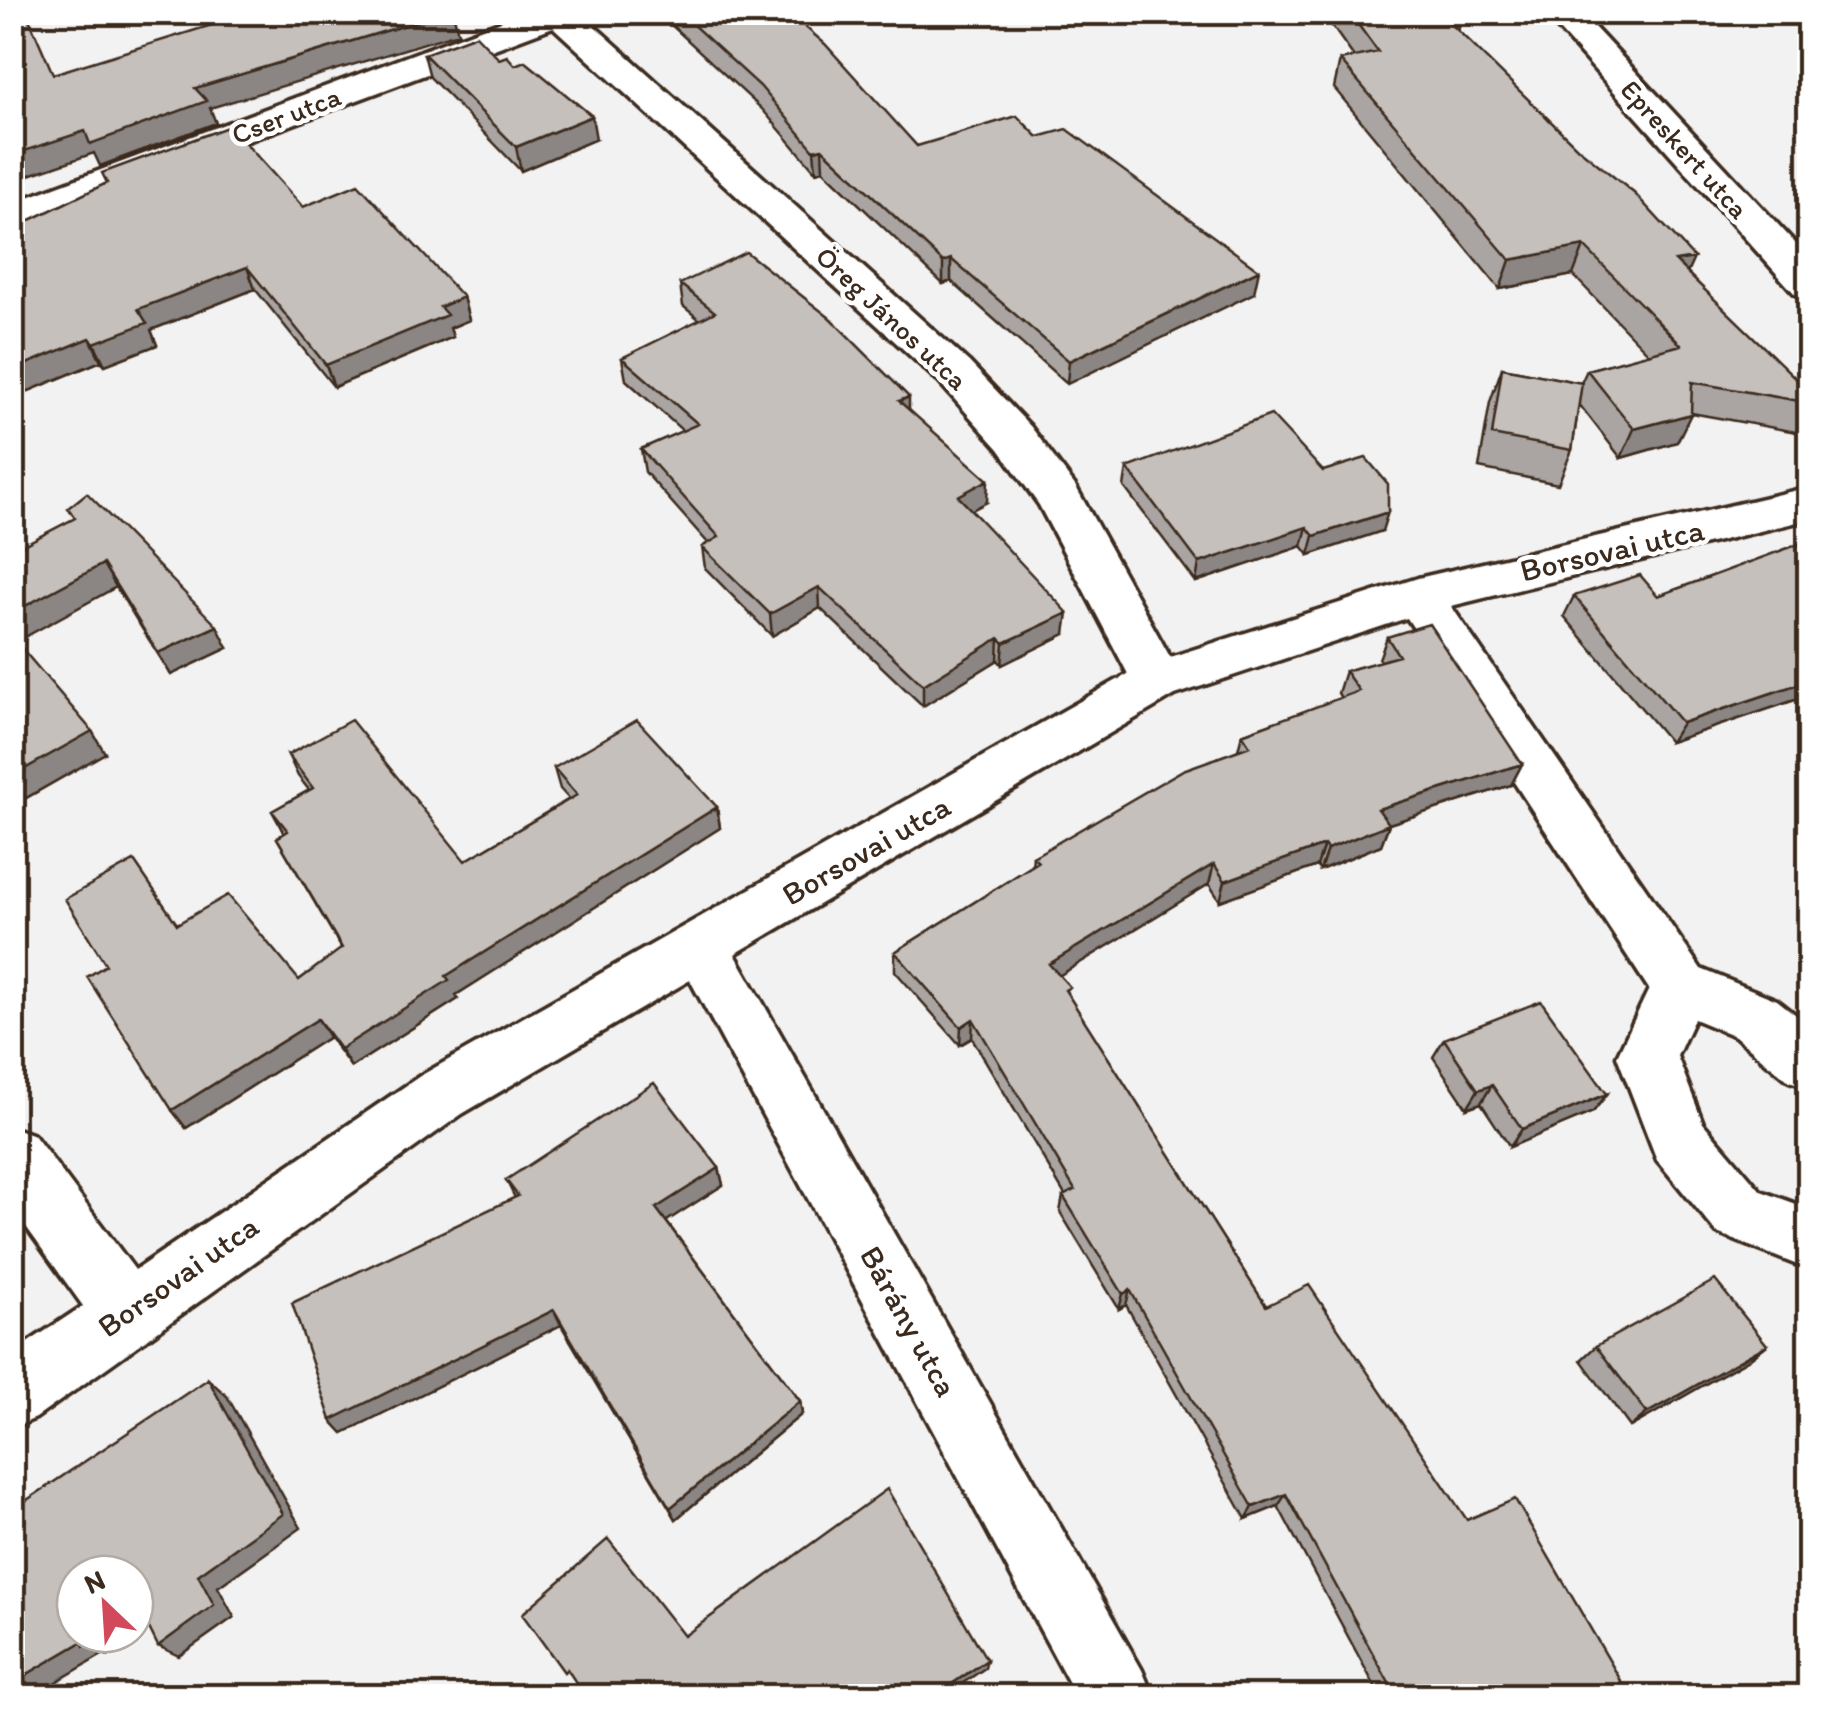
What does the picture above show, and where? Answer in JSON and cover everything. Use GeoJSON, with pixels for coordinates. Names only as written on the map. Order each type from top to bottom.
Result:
{"type":"FeatureCollection","features":[{"type":"Feature","properties":{"kind":"street","name":"Epreskert utca"},"geometry":{"type":"LineString","coordinates":[[1560,12],[1810,285]]}},
{"type":"Feature","properties":{"kind":"street","name":"Cser utca"},"geometry":{"type":"LineString","coordinates":[[12,217],[559,13]]}},
{"type":"Feature","properties":{"kind":"street","name":"Öreg János utca"},"geometry":{"type":"LineString","coordinates":[[559,13],[954,372],[1015,438],[1058,498],[1157,680]]}},
{"type":"Feature","properties":{"kind":"street","name":"Borsovai utca"},"geometry":{"type":"LineString","coordinates":[[12,1394],[441,1095],[1157,680],[1418,596],[1810,503]]}},
{"type":"Feature","properties":{"kind":"street"},"geometry":{"type":"LineString","coordinates":[[1418,596],[1680,987],[1756,1018],[1810,1062]]}},
{"type":"Feature","properties":{"kind":"street","name":"Bárány utca"},"geometry":{"type":"LineString","coordinates":[[701,946],[1116,1696]]}},
{"type":"Feature","properties":{"kind":"street"},"geometry":{"type":"LineString","coordinates":[[1680,987],[1647,1056],[1679,1140],[1739,1212],[1810,1240]]}},
{"type":"Feature","properties":{"kind":"street"},"geometry":{"type":"LineString","coordinates":[[12,1155],[126,1311]]}},
{"type":"Feature","properties":{"kind":"building"},"geometry":{"type":"Polygon","coordinates":[[[12,12],[26,12],[53,74],[254,12],[449,12],[195,88],[207,101],[90,144],[85,131],[12,155],[12,12]]]}},
{"type":"Feature","properties":{"kind":"building"},"geometry":{"type":"Polygon","coordinates":[[[679,12],[788,12],[825,44],[917,146],[1017,116],[1038,137],[1067,129],[1259,270],[1069,361],[951,259],[943,262],[822,148],[814,150],[760,86],[679,12]]]}},
{"type":"Feature","properties":{"kind":"building"},"geometry":{"type":"Polygon","coordinates":[[[1349,12],[1463,12],[1443,16],[1578,148],[1635,194],[1694,258],[1675,261],[1810,392],[1810,403],[1692,382],[1691,414],[1634,429],[1587,370],[1681,345],[1584,246],[1510,260],[1340,60],[1378,52],[1349,12]]]}},
{"type":"Feature","properties":{"kind":"building"},"geometry":{"type":"Polygon","coordinates":[[[476,35],[499,59],[507,56],[515,65],[525,61],[592,116],[516,147],[424,54],[476,35]]]}},
{"type":"Feature","properties":{"kind":"building"},"geometry":{"type":"Polygon","coordinates":[[[230,126],[303,207],[358,184],[463,297],[440,307],[447,315],[326,365],[247,267],[138,309],[147,323],[94,343],[90,338],[12,370],[12,229],[107,183],[102,173],[230,126]]]}},
{"type":"Feature","properties":{"kind":"building"},"geometry":{"type":"Polygon","coordinates":[[[746,252],[830,318],[909,397],[899,401],[988,480],[958,496],[1068,613],[1004,643],[999,638],[923,685],[819,587],[770,614],[702,547],[719,537],[641,449],[698,424],[622,358],[715,312],[680,284],[746,252]]]}},
{"type":"Feature","properties":{"kind":"building"},"geometry":{"type":"Polygon","coordinates":[[[1502,368],[1582,383],[1572,450],[1492,435],[1502,368]]]}},
{"type":"Feature","properties":{"kind":"building"},"geometry":{"type":"Polygon","coordinates":[[[1271,415],[1323,471],[1366,458],[1388,484],[1388,512],[1314,536],[1307,527],[1199,563],[1127,468],[1271,415]]]}},
{"type":"Feature","properties":{"kind":"building"},"geometry":{"type":"Polygon","coordinates":[[[87,493],[217,626],[158,653],[103,564],[12,613],[12,551],[75,518],[68,508],[87,493]]]}},
{"type":"Feature","properties":{"kind":"building"},"geometry":{"type":"Polygon","coordinates":[[[1810,540],[1810,680],[1682,723],[1574,596],[1640,575],[1658,596],[1810,540]]]}},
{"type":"Feature","properties":{"kind":"building"},"geometry":{"type":"Polygon","coordinates":[[[1429,624],[1522,764],[1378,809],[1389,824],[1327,849],[1324,845],[1225,881],[1214,864],[1049,964],[1070,987],[1065,990],[1266,1306],[1309,1285],[1467,1520],[1515,1499],[1630,1696],[1396,1696],[1286,1494],[1253,1507],[1130,1290],[1123,1294],[1063,1196],[1075,1190],[973,1019],[961,1027],[895,952],[1038,862],[1033,857],[1183,770],[1250,746],[1242,734],[1359,691],[1345,671],[1399,656],[1387,637],[1429,624]]]}},
{"type":"Feature","properties":{"kind":"building"},"geometry":{"type":"Polygon","coordinates":[[[12,637],[92,731],[12,776],[12,637]]]}},
{"type":"Feature","properties":{"kind":"building"},"geometry":{"type":"Polygon","coordinates":[[[351,720],[465,861],[577,795],[554,768],[637,720],[717,807],[446,976],[449,980],[340,1049],[318,1019],[172,1110],[87,977],[106,965],[65,899],[134,861],[177,924],[228,895],[299,980],[342,948],[277,838],[288,831],[272,811],[313,788],[288,755],[351,720]]]}},
{"type":"Feature","properties":{"kind":"building"},"geometry":{"type":"Polygon","coordinates":[[[1541,1001],[1607,1094],[1522,1129],[1492,1085],[1478,1090],[1444,1039],[1541,1001]]]}},
{"type":"Feature","properties":{"kind":"building"},"geometry":{"type":"Polygon","coordinates":[[[654,1083],[719,1168],[656,1208],[800,1401],[670,1508],[554,1310],[331,1420],[292,1303],[518,1196],[506,1180],[654,1083]]]}},
{"type":"Feature","properties":{"kind":"building"},"geometry":{"type":"Polygon","coordinates":[[[1715,1280],[1767,1345],[1647,1413],[1596,1346],[1715,1280]]]}},
{"type":"Feature","properties":{"kind":"building"},"geometry":{"type":"Polygon","coordinates":[[[208,1379],[283,1514],[198,1575],[214,1605],[158,1646],[155,1554],[55,1554],[55,1654],[62,1654],[12,1683],[12,1527],[25,1520],[18,1506],[208,1379]]]}},
{"type":"Feature","properties":{"kind":"building"},"geometry":{"type":"Polygon","coordinates":[[[887,1489],[987,1660],[934,1696],[585,1696],[522,1614],[608,1539],[684,1636],[887,1489]]]}},
{"type":"Feature","properties":{"kind":"building"},"geometry":{"type":"Polygon","coordinates":[[[1810,1688],[1810,1696],[1789,1696],[1810,1688]]]}}]}
